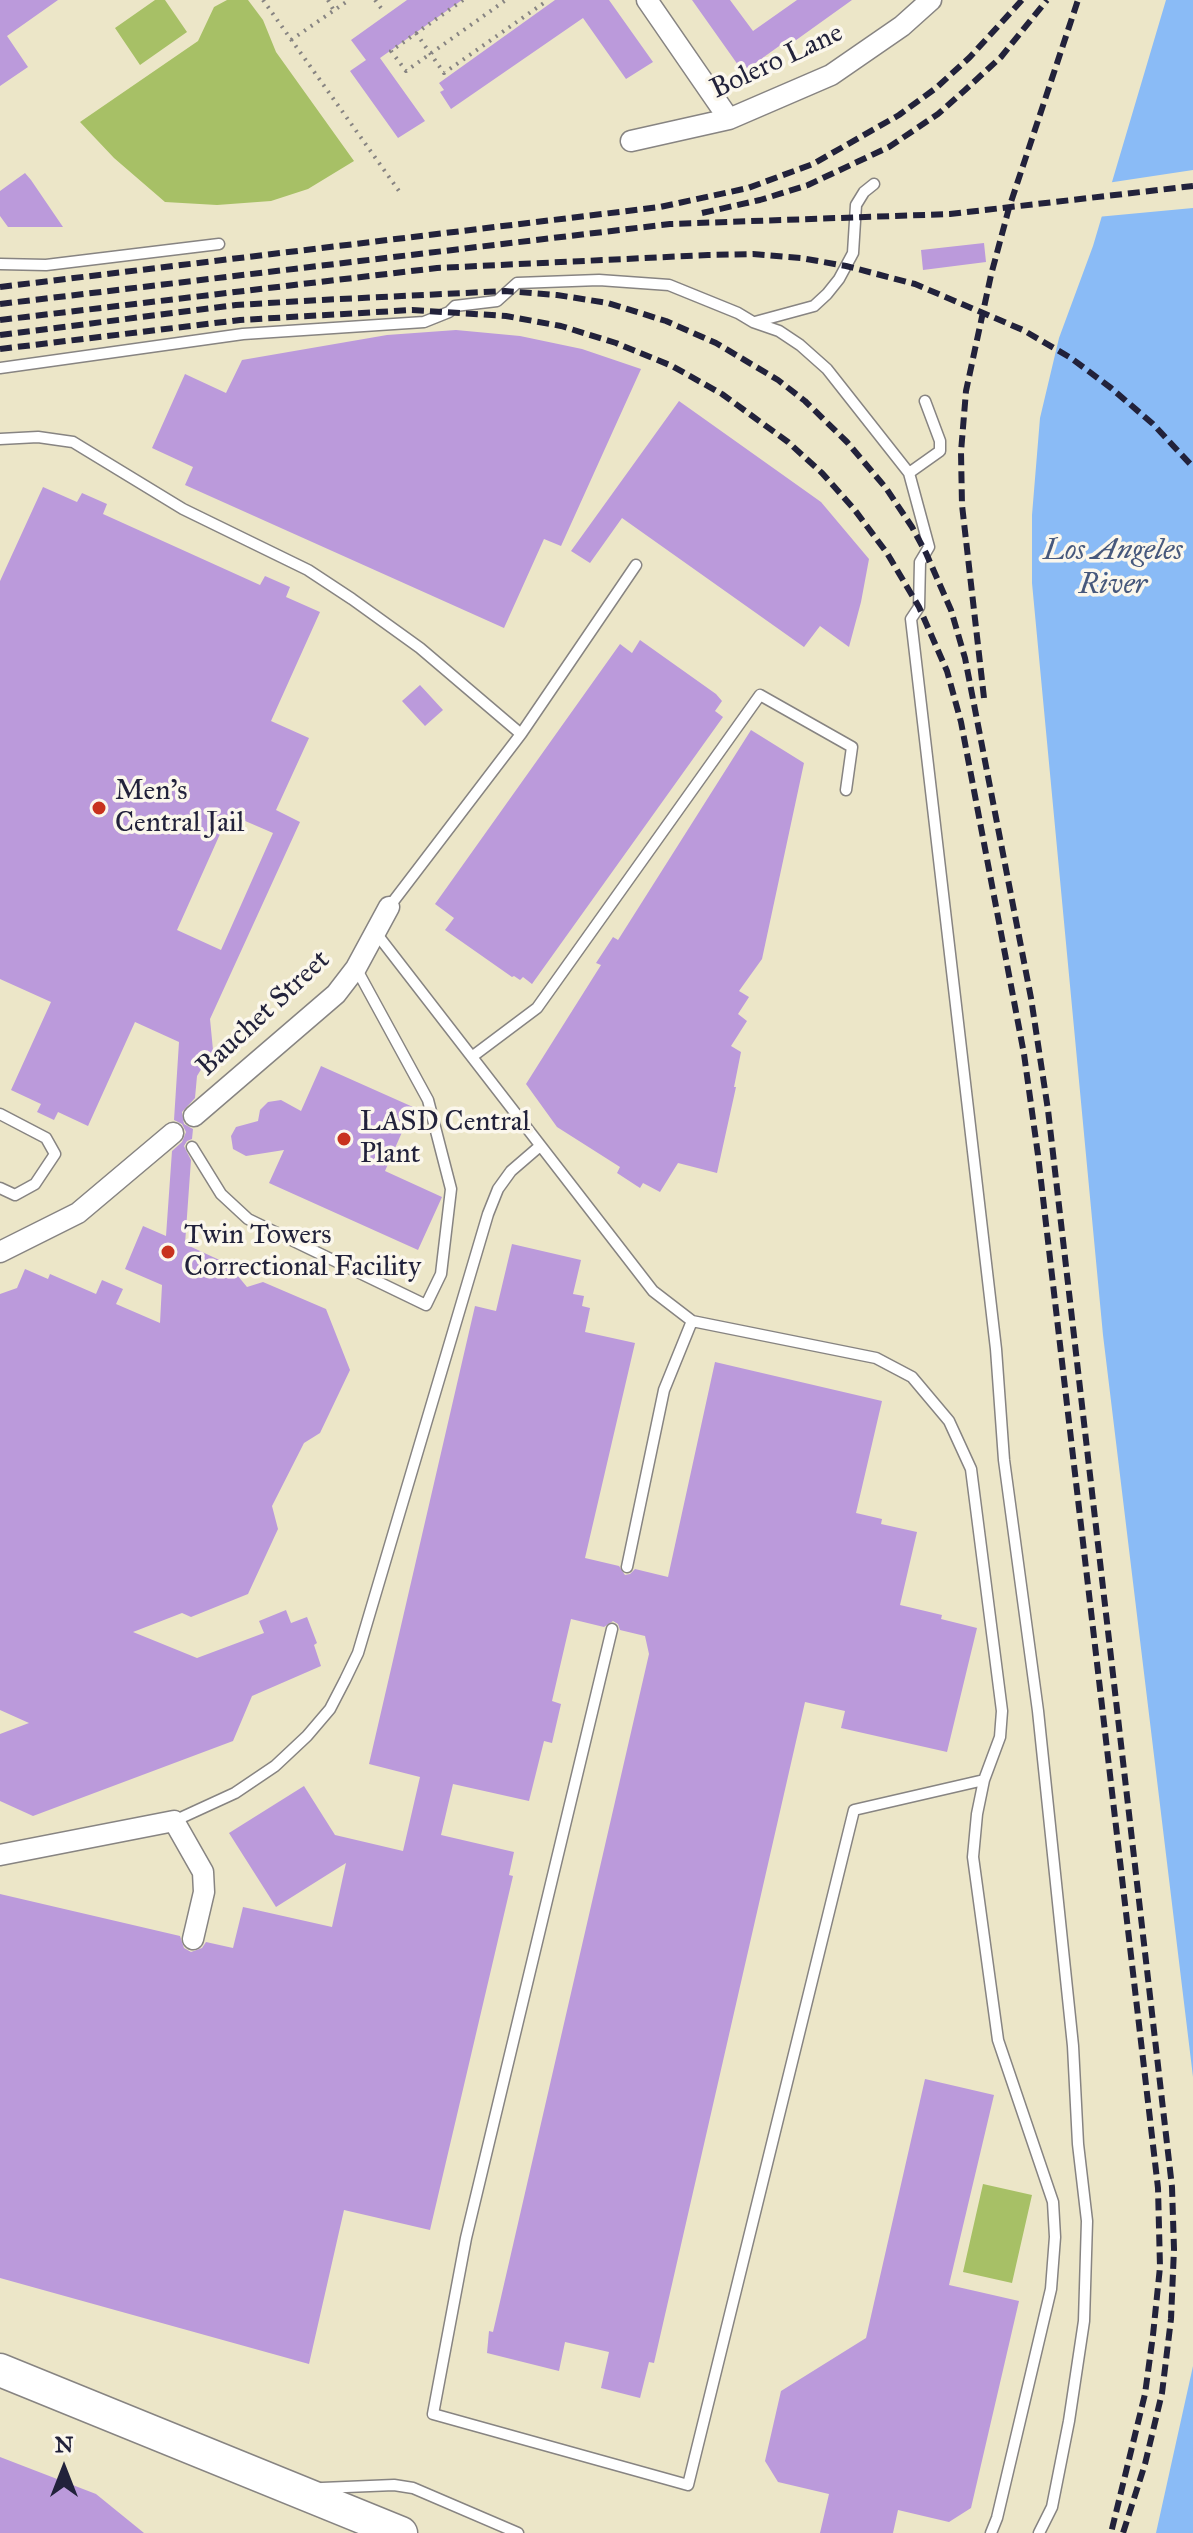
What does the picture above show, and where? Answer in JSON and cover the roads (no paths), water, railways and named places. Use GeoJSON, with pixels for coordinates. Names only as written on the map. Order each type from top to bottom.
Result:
{"type":"FeatureCollection","features":[{"type":"Feature","properties":{"kind":"main road"},"geometry":{"type":"LineString","coordinates":[[0,2370],[401,2533]]}},
{"type":"Feature","properties":{"kind":"street"},"geometry":{"type":"LineString","coordinates":[[647,0],[729,119]]}},
{"type":"Feature","properties":{"kind":"street","name":"Bolero Lane"},"geometry":{"type":"LineString","coordinates":[[631,141],[729,119],[831,75],[902,26],[931,0]]}},
{"type":"Feature","properties":{"kind":"street","name":"Bauchet Street"},"geometry":{"type":"LineString","coordinates":[[194,1116],[336,994],[356,968],[389,907]]}},
{"type":"Feature","properties":{"kind":"street"},"geometry":{"type":"LineString","coordinates":[[0,1252],[78,1213],[173,1133]]}},
{"type":"Feature","properties":{"kind":"street"},"geometry":{"type":"LineString","coordinates":[[0,1855],[174,1821],[197,1860],[204,1882],[193,1939]]}},
{"type":"Feature","properties":{"kind":"lane"},"geometry":{"type":"LineString","coordinates":[[753,322],[814,306],[827,294],[853,253],[856,205],[874,184]]}},
{"type":"Feature","properties":{"kind":"lane"},"geometry":{"type":"LineString","coordinates":[[0,264],[74,263],[219,244]]}},
{"type":"Feature","properties":{"kind":"lane"},"geometry":{"type":"LineString","coordinates":[[0,368],[243,334],[424,322],[449,312],[455,306],[497,301],[517,283],[599,280],[669,285],[779,331],[800,345],[827,369],[909,473],[929,547],[920,562],[919,607],[911,619],[996,1349],[1004,1460],[1038,1711],[1073,2046],[1078,2144],[1087,2221],[1084,2321],[1078,2364],[1052,2507],[1039,2533]]}},
{"type":"Feature","properties":{"kind":"lane"},"geometry":{"type":"LineString","coordinates":[[909,473],[940,451],[940,441],[925,401]]}},
{"type":"Feature","properties":{"kind":"lane"},"geometry":{"type":"LineString","coordinates":[[0,439],[38,437],[73,442],[183,509],[308,570],[420,648],[521,734]]}},
{"type":"Feature","properties":{"kind":"lane"},"geometry":{"type":"LineString","coordinates":[[389,907],[521,734],[636,565]]}},
{"type":"Feature","properties":{"kind":"lane"},"geometry":{"type":"LineString","coordinates":[[473,1056],[537,1008],[760,695],[852,747],[846,790]]}},
{"type":"Feature","properties":{"kind":"lane"},"geometry":{"type":"LineString","coordinates":[[376,933],[653,1291],[692,1321],[876,1358],[912,1377],[949,1421],[971,1469],[1002,1711],[1000,1737],[984,1780],[977,1814],[973,1857],[998,2040],[1053,2202],[1055,2237],[1051,2289],[991,2533]]}},
{"type":"Feature","properties":{"kind":"lane"},"geometry":{"type":"LineString","coordinates":[[192,1147],[221,1194],[248,1219],[426,1305],[441,1274],[451,1189],[428,1100],[356,968]]}},
{"type":"Feature","properties":{"kind":"lane"},"geometry":{"type":"LineString","coordinates":[[0,1114],[46,1138],[55,1154],[35,1184],[0,1199]]}},
{"type":"Feature","properties":{"kind":"lane"},"geometry":{"type":"LineString","coordinates":[[174,1821],[235,1793],[275,1766],[330,1709],[358,1653],[488,1214],[504,1179],[540,1146]]}},
{"type":"Feature","properties":{"kind":"lane"},"geometry":{"type":"LineString","coordinates":[[0,1188],[15,1195]]}},
{"type":"Feature","properties":{"kind":"lane"},"geometry":{"type":"LineString","coordinates":[[627,1567],[664,1390],[692,1321]]}},
{"type":"Feature","properties":{"kind":"lane"},"geometry":{"type":"LineString","coordinates":[[612,1629],[466,2238],[433,2414],[688,2485],[854,1810],[984,1780]]}},
{"type":"Feature","properties":{"kind":"lane"},"geometry":{"type":"LineString","coordinates":[[295,2490],[394,2485],[413,2488],[518,2533]]}},
{"type":"Feature","properties":{"kind":"water","name":"Los Angeles River"},"geometry":{"type":"Polygon","coordinates":[[[1166,0],[1193,0],[1193,2077],[1103,1335],[1032,583],[1032,515],[1040,418],[1059,338],[1093,246],[1166,0]]]}},
{"type":"Feature","properties":{"kind":"water"},"geometry":{"type":"Polygon","coordinates":[[[1193,2366],[1193,2533],[1156,2533],[1193,2366]]]}},
{"type":"Feature","properties":{"kind":"railway"},"geometry":{"type":"LineString","coordinates":[[0,287],[660,207],[748,188],[813,164],[899,115],[936,88],[970,57],[1022,0]]}},
{"type":"Feature","properties":{"kind":"railway"},"geometry":{"type":"LineString","coordinates":[[702,213],[808,185],[889,147],[938,114],[1001,57],[1047,0]]}},
{"type":"Feature","properties":{"kind":"railway"},"geometry":{"type":"LineString","coordinates":[[984,698],[962,505],[961,452],[966,391],[1009,208],[1078,0]]}},
{"type":"Feature","properties":{"kind":"railway"},"geometry":{"type":"LineString","coordinates":[[0,304],[670,224],[950,214],[1193,186]]}},
{"type":"Feature","properties":{"kind":"railway"},"geometry":{"type":"LineString","coordinates":[[0,320],[437,268],[708,255],[753,254],[801,258],[915,284],[1023,330],[1071,358],[1111,388],[1153,424],[1193,467]]}},
{"type":"Feature","properties":{"kind":"railway"},"geometry":{"type":"LineString","coordinates":[[0,335],[236,305],[320,300],[505,291],[608,303],[666,321],[716,343],[778,380],[805,401],[847,442],[886,488],[926,553],[951,610],[965,658],[1031,998],[1048,1110],[1172,2187],[1174,2249],[1171,2319],[1162,2393],[1145,2464],[1123,2533]]}},
{"type":"Feature","properties":{"kind":"railway"},"geometry":{"type":"LineString","coordinates":[[0,349],[240,320],[412,310],[506,316],[561,326],[616,343],[672,366],[722,394],[788,442],[822,473],[854,509],[887,553],[919,607],[947,671],[961,722],[1024,1054],[1158,2188],[1160,2267],[1145,2394],[1111,2533]]}},
{"type":"Feature","properties":{"kind":"place","name":"Men's Central Jail"},"geometry":{"type":"Point","coordinates":[99,808]}},
{"type":"Feature","properties":{"kind":"place","name":"LASD Central Plant"},"geometry":{"type":"Point","coordinates":[344,1139]}},
{"type":"Feature","properties":{"kind":"place","name":"Twin Towers Correctional Facility"},"geometry":{"type":"Point","coordinates":[168,1252]}}]}
